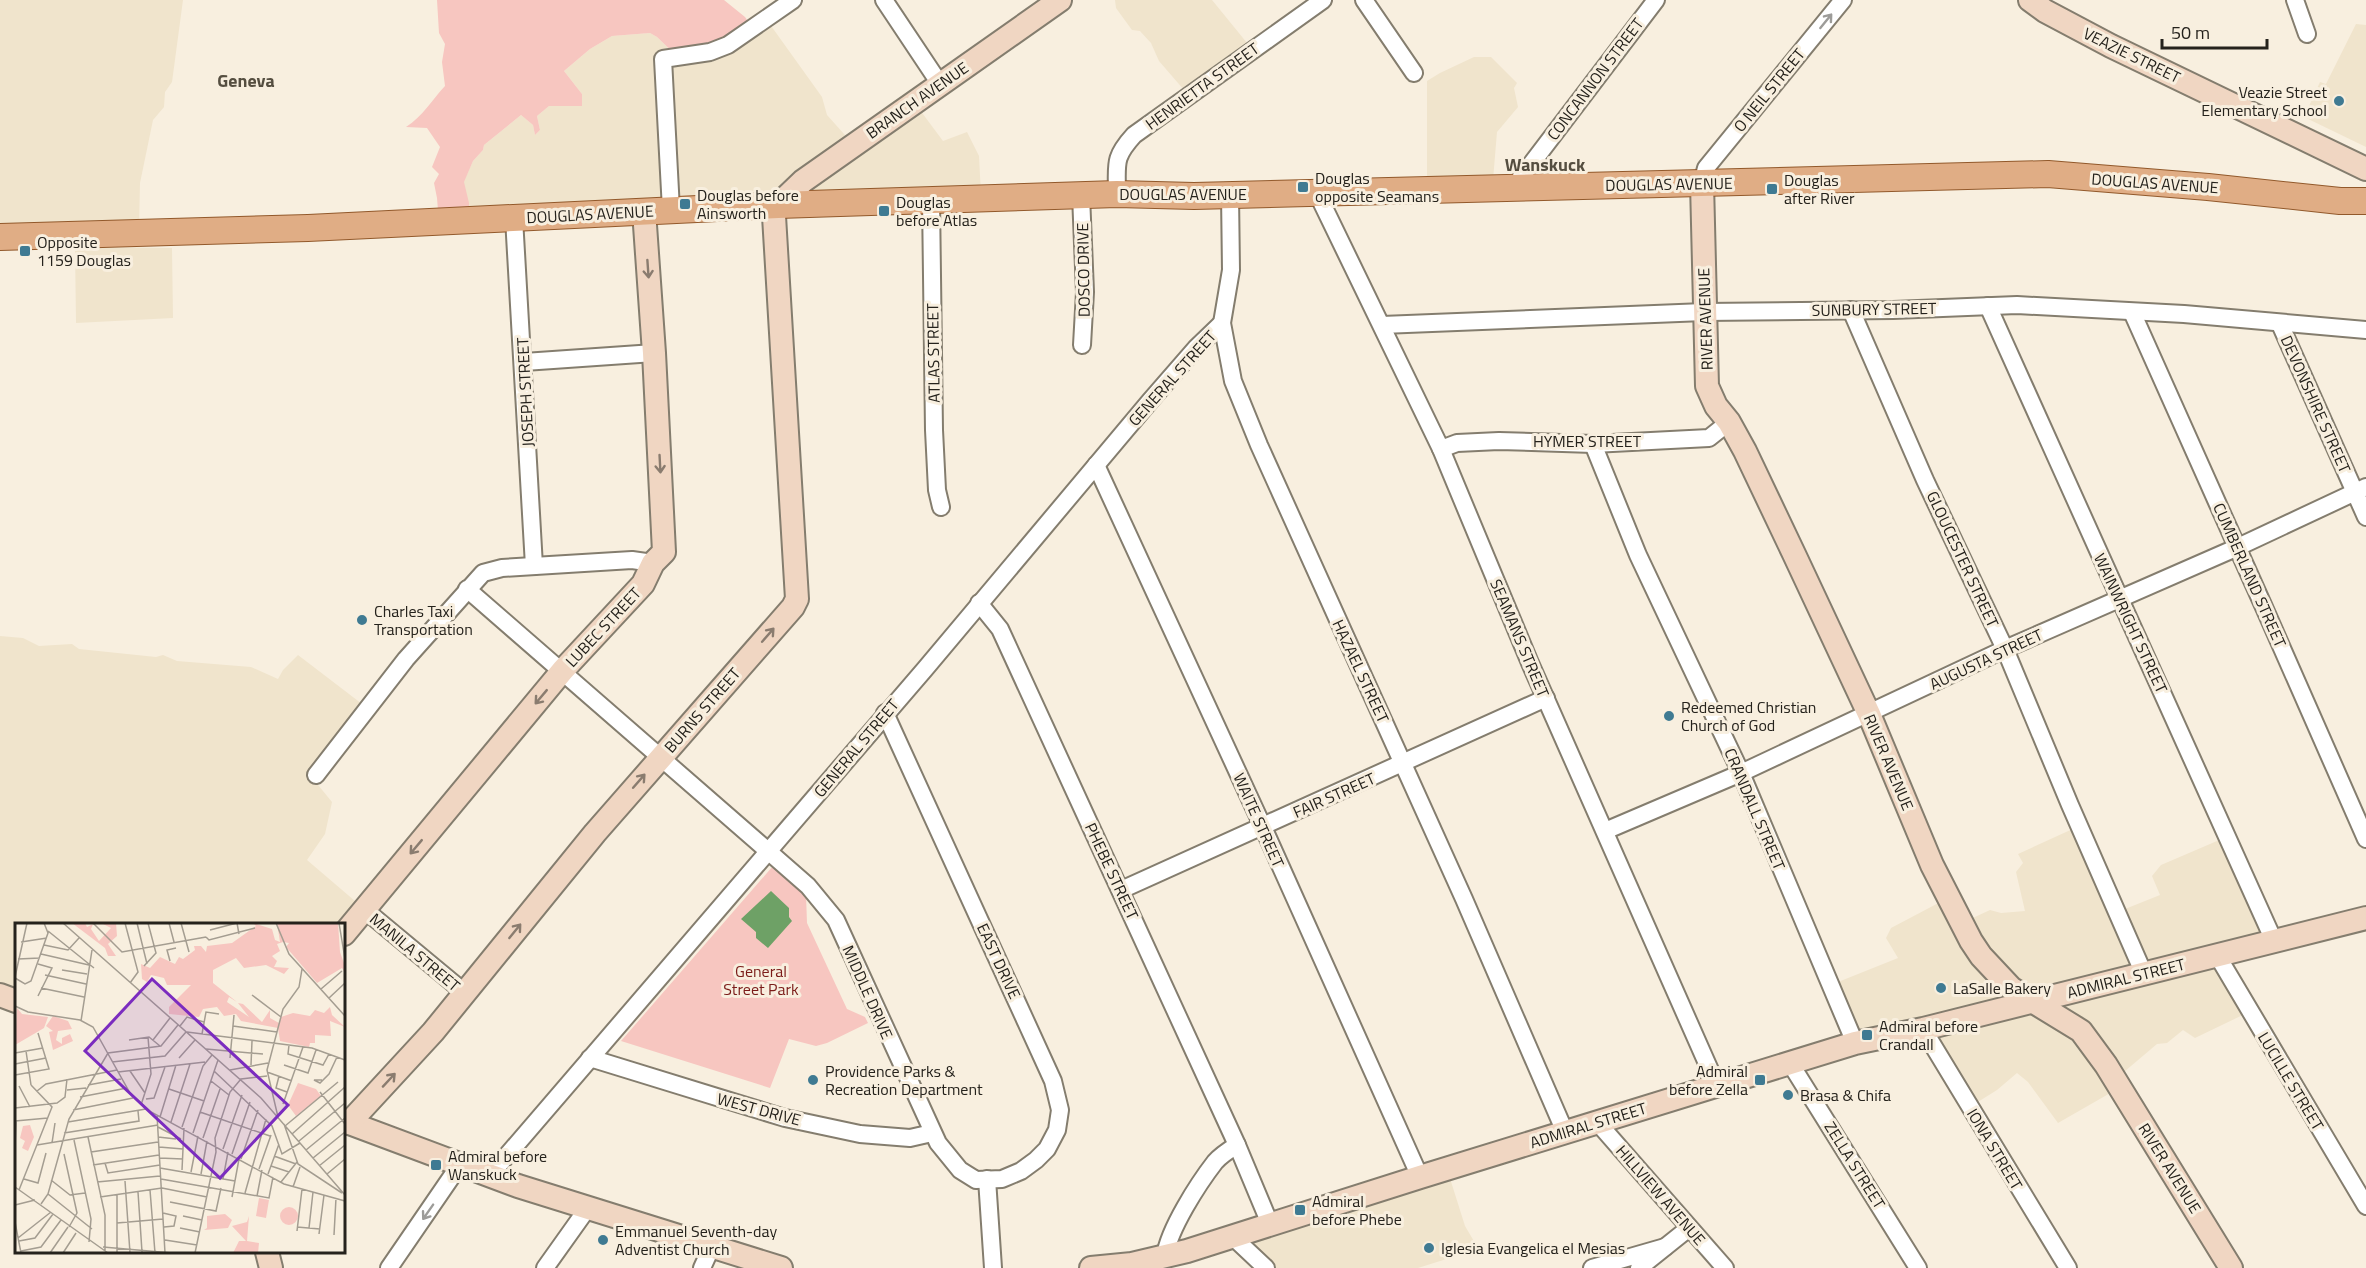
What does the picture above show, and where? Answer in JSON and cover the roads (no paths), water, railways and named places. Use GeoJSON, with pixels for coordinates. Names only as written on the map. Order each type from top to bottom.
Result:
{"type":"FeatureCollection","features":[{"type":"Feature","properties":{"kind":"main road","name":"DOUGLAS AVENUE"},"geometry":{"type":"LineString","coordinates":[[0,237],[296,229],[931,199],[1117,194],[1230,195],[2048,174],[2340,201],[2366,201]]}},
{"type":"Feature","properties":{"kind":"street"},"geometry":{"type":"LineString","coordinates":[[671,210],[663,59],[710,52],[728,45],[793,0]]}},
{"type":"Feature","properties":{"kind":"street"},"geometry":{"type":"LineString","coordinates":[[884,0],[940,84]]}},
{"type":"Feature","properties":{"kind":"street","name":"BRANCH AVENUE"},"geometry":{"type":"LineString","coordinates":[[778,205],[802,182],[1060,0]]}},
{"type":"Feature","properties":{"kind":"street","name":"HENRIETTA STREET"},"geometry":{"type":"LineString","coordinates":[[1117,194],[1117,159],[1134,135],[1323,0]]}},
{"type":"Feature","properties":{"kind":"street"},"geometry":{"type":"LineString","coordinates":[[1364,0],[1414,73]]}},
{"type":"Feature","properties":{"kind":"street","name":"CONCANNON STREET"},"geometry":{"type":"LineString","coordinates":[[1513,188],[1656,0]]}},
{"type":"Feature","properties":{"kind":"street","name":"O NEIL STREET"},"geometry":{"type":"LineString","coordinates":[[1702,183],[1706,168],[1843,0]]}},
{"type":"Feature","properties":{"kind":"street","name":"VEAZIE STREET"},"geometry":{"type":"LineString","coordinates":[[2030,0],[2045,11],[2111,46],[2366,169]]}},
{"type":"Feature","properties":{"kind":"street"},"geometry":{"type":"LineString","coordinates":[[2295,0],[2307,34]]}},
{"type":"Feature","properties":{"kind":"street","name":"RIVER AVENUE"},"geometry":{"type":"LineString","coordinates":[[1702,183],[1707,386],[1716,406],[1730,422],[1785,534],[1869,714],[1932,864],[1981,956],[2011,988],[2080,1031],[2106,1065],[2231,1268]]}},
{"type":"Feature","properties":{"kind":"street","name":"SEAMANS STREET"},"geometry":{"type":"LineString","coordinates":[[1317,192],[1441,449],[1546,698],[1717,1086]]}},
{"type":"Feature","properties":{"kind":"street","name":"DOSCO DRIVE"},"geometry":{"type":"LineString","coordinates":[[1081,195],[1085,292],[1083,345]]}},
{"type":"Feature","properties":{"kind":"street","name":"HAZAEL STREET"},"geometry":{"type":"LineString","coordinates":[[1230,195],[1231,270],[1222,323],[1233,381],[1259,445],[1464,898],[1565,1132]]}},
{"type":"Feature","properties":{"kind":"street","name":"ATLAS STREET"},"geometry":{"type":"LineString","coordinates":[[931,199],[934,430],[937,490],[941,507]]}},
{"type":"Feature","properties":{"kind":"street","name":"BURNS STREET"},"geometry":{"type":"LineString","coordinates":[[346,1122],[465,993],[595,833],[793,607],[796,599],[774,216],[778,205]]}},
{"type":"Feature","properties":{"kind":"street","name":"LUBEC STREET"},"geometry":{"type":"LineString","coordinates":[[345,933],[563,670],[634,595],[643,584],[653,563],[664,552],[644,211]]}},
{"type":"Feature","properties":{"kind":"street","name":"JOSEPH STREET"},"geometry":{"type":"LineString","coordinates":[[514,218],[534,566]]}},
{"type":"Feature","properties":{"kind":"street","name":"SUNBURY STREET"},"geometry":{"type":"LineString","coordinates":[[1382,325],[1704,312],[2018,305],[2184,314],[2366,330]]}},
{"type":"Feature","properties":{"kind":"street","name":"WAINWRIGHT STREET"},"geometry":{"type":"LineString","coordinates":[[1988,306],[2274,941]]}},
{"type":"Feature","properties":{"kind":"street","name":"GLOUCESTER STREET"},"geometry":{"type":"LineString","coordinates":[[1851,310],[1925,480],[2005,649],[2144,974]]}},
{"type":"Feature","properties":{"kind":"street","name":"CUMBERLAND STREET"},"geometry":{"type":"LineString","coordinates":[[2132,312],[2366,839]]}},
{"type":"Feature","properties":{"kind":"street","name":"GENERAL STREET"},"geometry":{"type":"LineString","coordinates":[[491,1174],[1196,348],[1222,323]]}},
{"type":"Feature","properties":{"kind":"street","name":"DEVONSHIRE STREET"},"geometry":{"type":"LineString","coordinates":[[2280,324],[2313,403],[2361,489],[2366,517]]}},
{"type":"Feature","properties":{"kind":"street"},"geometry":{"type":"LineString","coordinates":[[524,362],[654,353]]}},
{"type":"Feature","properties":{"kind":"street","name":"HYMER STREET"},"geometry":{"type":"LineString","coordinates":[[1441,449],[1457,443],[1499,441],[1593,444],[1709,438],[1730,422]]}},
{"type":"Feature","properties":{"kind":"street","name":"CRANDALL STREET"},"geometry":{"type":"LineString","coordinates":[[1593,444],[1638,555],[1741,772],[1855,1043]]}},
{"type":"Feature","properties":{"kind":"street","name":"WAITE STREET"},"geometry":{"type":"LineString","coordinates":[[1096,465],[1263,827],[1420,1177]]}},
{"type":"Feature","properties":{"kind":"street","name":"AUGUSTA STREET"},"geometry":{"type":"LineString","coordinates":[[1605,831],[1869,714],[2005,649],[2238,548],[2361,489]]}},
{"type":"Feature","properties":{"kind":"street"},"geometry":{"type":"LineString","coordinates":[[316,776],[406,659],[483,573],[502,568],[632,560],[653,563]]}},
{"type":"Feature","properties":{"kind":"street","name":"MIDDLE DRIVE"},"geometry":{"type":"LineString","coordinates":[[467,589],[563,670],[808,886],[836,920],[932,1133],[960,1170],[976,1180],[987,1179]]}},
{"type":"Feature","properties":{"kind":"street","name":"PHEBE STREET"},"geometry":{"type":"LineString","coordinates":[[979,603],[1000,628],[1237,1145],[1270,1224]]}},
{"type":"Feature","properties":{"kind":"street","name":"FAIR STREET"},"geometry":{"type":"LineString","coordinates":[[1121,890],[1546,698]]}},
{"type":"Feature","properties":{"kind":"street","name":"EAST DRIVE"},"geometry":{"type":"LineString","coordinates":[[885,712],[1046,1062],[1059,1102],[1057,1130],[1047,1149],[1036,1160],[1011,1176],[987,1179]]}},
{"type":"Feature","properties":{"kind":"street","name":"MANILA STREET"},"geometry":{"type":"LineString","coordinates":[[365,910],[465,993]]}},
{"type":"Feature","properties":{"kind":"street","name":"ADMIRAL STREET"},"geometry":{"type":"LineString","coordinates":[[1091,1268],[1132,1264],[1233,1237],[1855,1043],[1923,1029],[2366,918]]}},
{"type":"Feature","properties":{"kind":"street","name":"LUCILLE STREET"},"geometry":{"type":"LineString","coordinates":[[2217,955],[2366,1206]]}},
{"type":"Feature","properties":{"kind":"street"},"geometry":{"type":"LineString","coordinates":[[0,995],[15,1001]]}},
{"type":"Feature","properties":{"kind":"street","name":"IONA STREET"},"geometry":{"type":"LineString","coordinates":[[1923,1029],[2068,1268]]}},
{"type":"Feature","properties":{"kind":"street","name":"WEST DRIVE"},"geometry":{"type":"LineString","coordinates":[[590,1058],[785,1118],[860,1134],[909,1138],[932,1133]]}},
{"type":"Feature","properties":{"kind":"street","name":"ZELLA STREET"},"geometry":{"type":"LineString","coordinates":[[1790,1063],[1918,1268]]}},
{"type":"Feature","properties":{"kind":"street"},"geometry":{"type":"LineString","coordinates":[[346,1122],[491,1174],[518,1186],[781,1268]]}},
{"type":"Feature","properties":{"kind":"street","name":"HILLVIEW AVENUE"},"geometry":{"type":"LineString","coordinates":[[1598,1123],[1725,1268]]}},
{"type":"Feature","properties":{"kind":"street"},"geometry":{"type":"LineString","coordinates":[[1165,1256],[1167,1242],[1175,1225],[1216,1161],[1237,1145]]}},
{"type":"Feature","properties":{"kind":"street"},"geometry":{"type":"LineString","coordinates":[[389,1268],[461,1163]]}},
{"type":"Feature","properties":{"kind":"street"},"geometry":{"type":"LineString","coordinates":[[987,1179],[993,1268]]}},
{"type":"Feature","properties":{"kind":"street"},"geometry":{"type":"LineString","coordinates":[[545,1268],[587,1209]]}},
{"type":"Feature","properties":{"kind":"street"},"geometry":{"type":"LineString","coordinates":[[1639,1268],[1689,1228]]}},
{"type":"Feature","properties":{"kind":"street"},"geometry":{"type":"LineString","coordinates":[[1233,1237],[1266,1268]]}},
{"type":"Feature","properties":{"kind":"street"},"geometry":{"type":"LineString","coordinates":[[702,1268],[712,1246]]}},
{"type":"Feature","properties":{"kind":"street"},"geometry":{"type":"LineString","coordinates":[[1592,1268],[1665,1246]]}},
{"type":"Feature","properties":{"kind":"street"},"geometry":{"type":"LineString","coordinates":[[267,1253],[271,1268]]}},
{"type":"Feature","properties":{"kind":"place","name":"Veazie Street Elementary School"},"geometry":{"type":"Point","coordinates":[2339,101]}},
{"type":"Feature","properties":{"kind":"place","name":"Douglas opposite Seamans"},"geometry":{"type":"Point","coordinates":[1303,187]}},
{"type":"Feature","properties":{"kind":"place","name":"Douglas after River"},"geometry":{"type":"Point","coordinates":[1772,189]}},
{"type":"Feature","properties":{"kind":"place","name":"Douglas before Ainsworth"},"geometry":{"type":"Point","coordinates":[685,204]}},
{"type":"Feature","properties":{"kind":"place","name":"Douglas before Atlas"},"geometry":{"type":"Point","coordinates":[884,211]}},
{"type":"Feature","properties":{"kind":"place","name":"Opposite 1159 Douglas"},"geometry":{"type":"Point","coordinates":[25,251]}},
{"type":"Feature","properties":{"kind":"place","name":"Charles Taxi Transportation"},"geometry":{"type":"Point","coordinates":[362,620]}},
{"type":"Feature","properties":{"kind":"place","name":"Redeemed Christian Church of God"},"geometry":{"type":"Point","coordinates":[1669,716]}},
{"type":"Feature","properties":{"kind":"place","name":"LaSalle Bakery"},"geometry":{"type":"Point","coordinates":[1941,988]}},
{"type":"Feature","properties":{"kind":"place","name":"Admiral before Crandall"},"geometry":{"type":"Point","coordinates":[1867,1035]}},
{"type":"Feature","properties":{"kind":"place","name":"Providence Parks & Recreation Department"},"geometry":{"type":"Point","coordinates":[813,1080]}},
{"type":"Feature","properties":{"kind":"place","name":"Admiral before Zella"},"geometry":{"type":"Point","coordinates":[1760,1080]}},
{"type":"Feature","properties":{"kind":"place","name":"Brasa & Chifa"},"geometry":{"type":"Point","coordinates":[1788,1095]}},
{"type":"Feature","properties":{"kind":"place","name":"Admiral before Wanskuck"},"geometry":{"type":"Point","coordinates":[436,1165]}},
{"type":"Feature","properties":{"kind":"place","name":"Admiral before Phebe"},"geometry":{"type":"Point","coordinates":[1300,1210]}},
{"type":"Feature","properties":{"kind":"place","name":"Emmanuel Seventh-day Adventist Church"},"geometry":{"type":"Point","coordinates":[603,1240]}},
{"type":"Feature","properties":{"kind":"place","name":"Iglesia Evangelica el Mesias"},"geometry":{"type":"Point","coordinates":[1429,1248]}},
{"type":"Feature","properties":{"kind":"district","name":"Geneva"},"geometry":{"type":"Point","coordinates":[246,81]}},
{"type":"Feature","properties":{"kind":"district","name":"Wanskuck"},"geometry":{"type":"Point","coordinates":[1545,165]}},
{"type":"Feature","properties":{"kind":"park label","name":"General Street Park"},"geometry":{"type":"Point","coordinates":[761,980]}}]}
